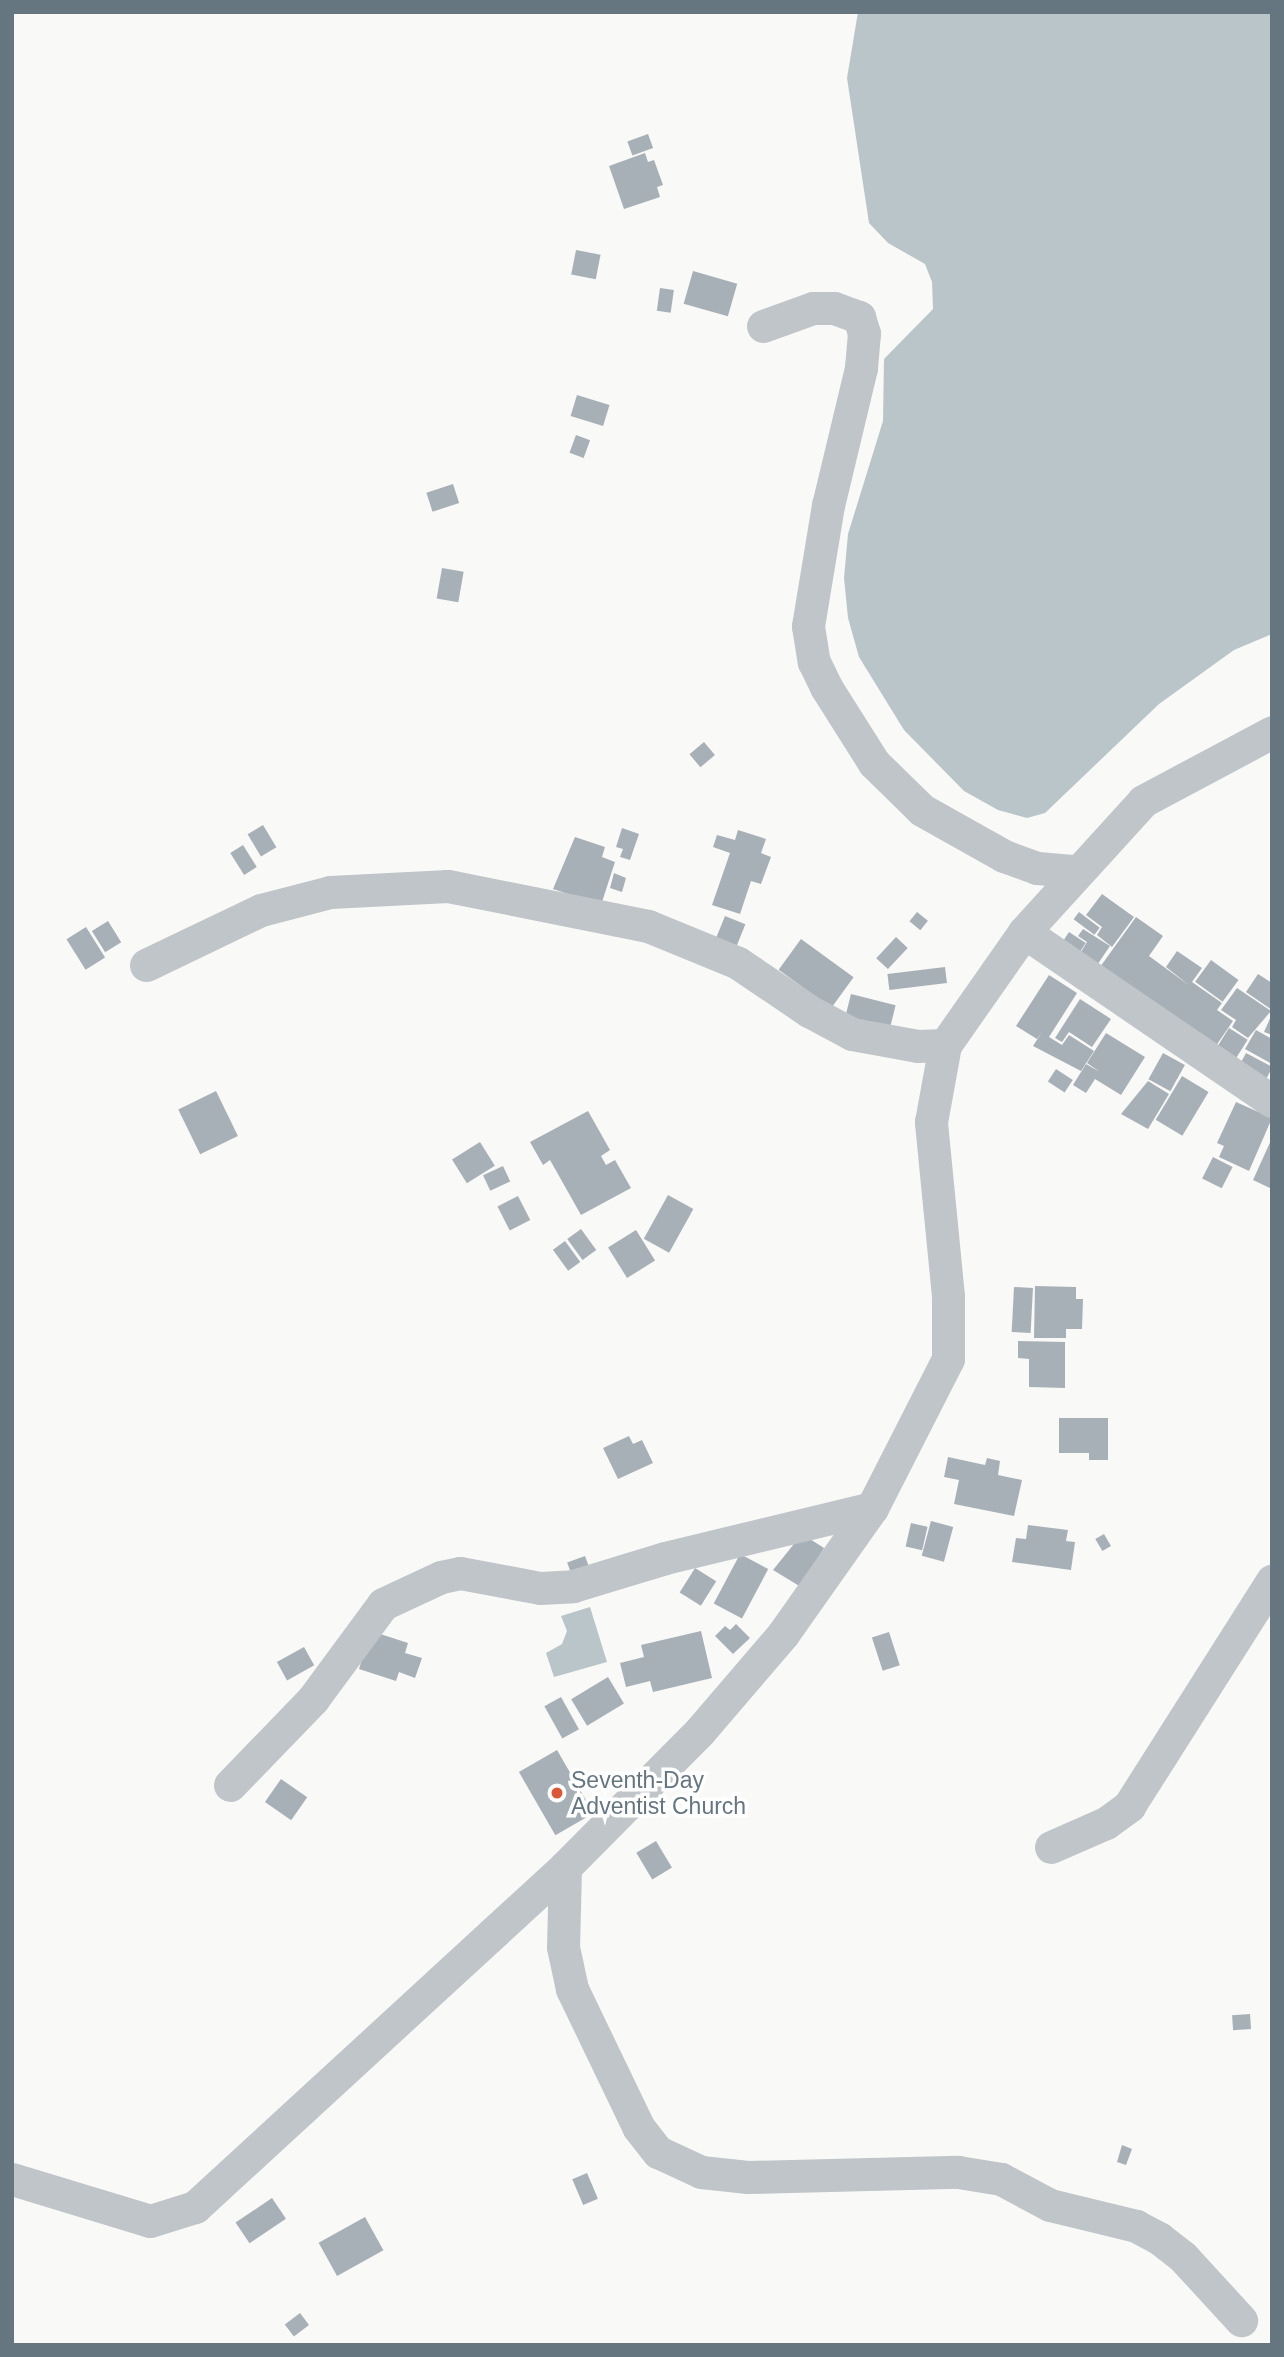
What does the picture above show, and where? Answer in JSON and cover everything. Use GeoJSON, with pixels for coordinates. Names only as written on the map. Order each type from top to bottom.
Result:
{"type":"FeatureCollection","features":[{"type":"Feature","properties":{"kind":"street"},"geometry":{"type":"LineString","coordinates":[[762,326],[813,308],[834,308],[859,317],[864,333],[861,368],[828,505],[808,626],[814,662],[825,687],[874,763],[922,810],[1004,856],[1037,868],[1075,871]]}},
{"type":"Feature","properties":{"kind":"street"},"geometry":{"type":"LineString","coordinates":[[12,2179],[150,2221],[195,2207],[565,1867],[700,1731],[783,1634],[872,1508],[948,1359],[948,1296],[931,1122],[945,1045],[1024,932],[1075,871],[1143,801],[1272,732]]}},
{"type":"Feature","properties":{"kind":"street"},"geometry":{"type":"LineString","coordinates":[[146,965],[261,910],[330,892],[448,886],[648,926],[738,963],[809,1011],[852,1034],[918,1046],[945,1045]]}},
{"type":"Feature","properties":{"kind":"street"},"geometry":{"type":"LineString","coordinates":[[1024,932],[1272,1101]]}},
{"type":"Feature","properties":{"kind":"street"},"geometry":{"type":"LineString","coordinates":[[230,1785],[313,1699],[383,1604],[441,1577],[460,1573],[540,1588],[573,1586],[664,1558],[872,1508]]}},
{"type":"Feature","properties":{"kind":"street"},"geometry":{"type":"LineString","coordinates":[[1051,1847],[1107,1823],[1129,1806],[1272,1581]]}},
{"type":"Feature","properties":{"kind":"street"},"geometry":{"type":"LineString","coordinates":[[565,1867],[563,1947],[572,1989],[639,2128],[667,2158],[701,2172],[748,2177],[958,2172],[1001,2179],[1050,2205],[1136,2226],[1160,2239],[1184,2257],[1241,2320]]}},
{"type":"Feature","properties":{"kind":"shaded area"},"geometry":{"type":"Polygon","coordinates":[[[858,12],[1272,12],[1272,634],[1234,650],[1159,704],[1045,813],[1027,818],[998,810],[964,791],[904,730],[859,657],[848,618],[844,578],[848,534],[883,421],[884,359],[933,309],[932,282],[925,264],[888,243],[869,223],[847,78],[858,12]]]}},
{"type":"Feature","properties":{"kind":"shaded area"},"geometry":{"type":"Polygon","coordinates":[[[590,1607],[607,1662],[554,1677],[546,1653],[562,1644],[567,1631],[561,1616],[590,1607]]]}},
{"type":"Feature","properties":{"kind":"building"},"geometry":{"type":"Polygon","coordinates":[[[648,134],[653,148],[632,156],[627,142],[648,134]]]}},
{"type":"Feature","properties":{"kind":"building"},"geometry":{"type":"Polygon","coordinates":[[[645,153],[648,162],[654,160],[663,185],[657,187],[660,197],[624,209],[609,166],[645,153]]]}},
{"type":"Feature","properties":{"kind":"building"},"geometry":{"type":"Polygon","coordinates":[[[576,250],[601,255],[596,279],[571,275],[576,250]]]}},
{"type":"Feature","properties":{"kind":"building"},"geometry":{"type":"Polygon","coordinates":[[[693,271],[737,284],[728,316],[684,304],[693,271]]]}},
{"type":"Feature","properties":{"kind":"building"},"geometry":{"type":"Polygon","coordinates":[[[660,288],[674,290],[671,313],[657,311],[660,288]]]}},
{"type":"Feature","properties":{"kind":"building"},"geometry":{"type":"Polygon","coordinates":[[[577,395],[610,405],[603,426],[571,416],[577,395]]]}},
{"type":"Feature","properties":{"kind":"building"},"geometry":{"type":"Polygon","coordinates":[[[576,435],[590,440],[584,458],[570,453],[576,435]]]}},
{"type":"Feature","properties":{"kind":"building"},"geometry":{"type":"Polygon","coordinates":[[[453,484],[459,503],[433,512],[426,493],[453,484]]]}},
{"type":"Feature","properties":{"kind":"building"},"geometry":{"type":"Polygon","coordinates":[[[442,568],[464,572],[458,602],[437,599],[442,568]]]}},
{"type":"Feature","properties":{"kind":"building"},"geometry":{"type":"Polygon","coordinates":[[[704,742],[715,755],[700,767],[689,754],[704,742]]]}},
{"type":"Feature","properties":{"kind":"building"},"geometry":{"type":"Polygon","coordinates":[[[263,825],[276,847],[261,857],[248,834],[263,825]]]}},
{"type":"Feature","properties":{"kind":"building"},"geometry":{"type":"Polygon","coordinates":[[[622,828],[639,834],[630,860],[620,857],[623,849],[616,847],[622,828]]]}},
{"type":"Feature","properties":{"kind":"building"},"geometry":{"type":"Polygon","coordinates":[[[738,830],[766,839],[761,853],[771,857],[761,884],[751,881],[740,914],[712,905],[730,853],[713,847],[717,835],[735,840],[738,830]]]}},
{"type":"Feature","properties":{"kind":"building"},"geometry":{"type":"Polygon","coordinates":[[[575,837],[605,847],[602,857],[615,862],[601,905],[553,889],[575,837]]]}},
{"type":"Feature","properties":{"kind":"building"},"geometry":{"type":"Polygon","coordinates":[[[243,845],[257,867],[244,875],[230,853],[243,845]]]}},
{"type":"Feature","properties":{"kind":"building"},"geometry":{"type":"Polygon","coordinates":[[[614,873],[626,878],[622,892],[610,888],[614,873]]]}},
{"type":"Feature","properties":{"kind":"building"},"geometry":{"type":"Polygon","coordinates":[[[1102,894],[1134,917],[1112,947],[1097,935],[1102,927],[1086,915],[1102,894]]]}},
{"type":"Feature","properties":{"kind":"building"},"geometry":{"type":"Polygon","coordinates":[[[917,912],[928,921],[920,930],[909,921],[917,912]]]}},
{"type":"Feature","properties":{"kind":"building"},"geometry":{"type":"Polygon","coordinates":[[[1079,912],[1100,928],[1094,935],[1074,919],[1079,912]]]}},
{"type":"Feature","properties":{"kind":"building"},"geometry":{"type":"Polygon","coordinates":[[[725,916],[745,924],[735,949],[715,941],[725,916]]]}},
{"type":"Feature","properties":{"kind":"building"},"geometry":{"type":"Polygon","coordinates":[[[1136,917],[1163,936],[1149,956],[1190,986],[1166,967],[1177,951],[1202,968],[1192,982],[1222,1003],[1217,1010],[1233,1021],[1211,1053],[1100,967],[1136,917]]]}},
{"type":"Feature","properties":{"kind":"building"},"geometry":{"type":"Polygon","coordinates":[[[108,921],[121,942],[105,952],[92,931],[108,921]]]}},
{"type":"Feature","properties":{"kind":"building"},"geometry":{"type":"Polygon","coordinates":[[[86,927],[105,958],[86,970],[66,939],[86,927]]]}},
{"type":"Feature","properties":{"kind":"building"},"geometry":{"type":"Polygon","coordinates":[[[1083,929],[1110,946],[1093,971],[1076,960],[1087,942],[1078,936],[1083,929]]]}},
{"type":"Feature","properties":{"kind":"building"},"geometry":{"type":"Polygon","coordinates":[[[1069,932],[1086,943],[1074,961],[1058,950],[1069,932]]]}},
{"type":"Feature","properties":{"kind":"building"},"geometry":{"type":"Polygon","coordinates":[[[896,937],[908,948],[888,969],[876,958],[896,937]]]}},
{"type":"Feature","properties":{"kind":"building"},"geometry":{"type":"Polygon","coordinates":[[[801,939],[854,977],[831,1008],[779,970],[801,939]]]}},
{"type":"Feature","properties":{"kind":"building"},"geometry":{"type":"Polygon","coordinates":[[[1211,960],[1239,980],[1223,1002],[1195,982],[1211,960]]]}},
{"type":"Feature","properties":{"kind":"building"},"geometry":{"type":"Polygon","coordinates":[[[945,967],[947,983],[889,990],[887,974],[945,967]]]}},
{"type":"Feature","properties":{"kind":"building"},"geometry":{"type":"Polygon","coordinates":[[[1258,974],[1272,983],[1272,1010],[1246,992],[1258,974]]]}},
{"type":"Feature","properties":{"kind":"building"},"geometry":{"type":"Polygon","coordinates":[[[1049,975],[1077,993],[1049,1037],[1062,1045],[1069,1035],[1094,1051],[1081,1071],[1033,1046],[1042,1032],[1037,1039],[1016,1026],[1049,975]]]}},
{"type":"Feature","properties":{"kind":"building"},"geometry":{"type":"Polygon","coordinates":[[[1237,988],[1271,1011],[1248,1038],[1232,1027],[1236,1020],[1221,1010],[1237,988]]]}},
{"type":"Feature","properties":{"kind":"building"},"geometry":{"type":"Polygon","coordinates":[[[851,994],[896,1005],[889,1030],[845,1019],[851,994]]]}},
{"type":"Feature","properties":{"kind":"building"},"geometry":{"type":"Polygon","coordinates":[[[1080,999],[1111,1019],[1092,1047],[1069,1032],[1062,1042],[1055,1038],[1080,999]]]}},
{"type":"Feature","properties":{"kind":"building"},"geometry":{"type":"Polygon","coordinates":[[[1272,1014],[1272,1035],[1264,1032],[1272,1014]]]}},
{"type":"Feature","properties":{"kind":"building"},"geometry":{"type":"Polygon","coordinates":[[[1229,1028],[1248,1040],[1229,1069],[1210,1058],[1229,1028]]]}},
{"type":"Feature","properties":{"kind":"building"},"geometry":{"type":"Polygon","coordinates":[[[1256,1030],[1272,1039],[1272,1064],[1245,1049],[1256,1030]]]}},
{"type":"Feature","properties":{"kind":"building"},"geometry":{"type":"Polygon","coordinates":[[[1106,1033],[1145,1057],[1121,1095],[1095,1079],[1086,1093],[1073,1085],[1086,1064],[1100,1072],[1087,1063],[1106,1033]]]}},
{"type":"Feature","properties":{"kind":"building"},"geometry":{"type":"Polygon","coordinates":[[[1163,1053],[1185,1065],[1170,1091],[1148,1079],[1163,1053]]]}},
{"type":"Feature","properties":{"kind":"building"},"geometry":{"type":"Polygon","coordinates":[[[1246,1053],[1272,1067],[1261,1088],[1235,1074],[1246,1053]]]}},
{"type":"Feature","properties":{"kind":"building"},"geometry":{"type":"Polygon","coordinates":[[[1056,1069],[1073,1080],[1065,1092],[1048,1082],[1056,1069]]]}},
{"type":"Feature","properties":{"kind":"building"},"geometry":{"type":"Polygon","coordinates":[[[1182,1076],[1209,1092],[1182,1136],[1156,1120],[1182,1076]]]}},
{"type":"Feature","properties":{"kind":"building"},"geometry":{"type":"Polygon","coordinates":[[[1148,1081],[1169,1094],[1148,1129],[1121,1114],[1148,1081]]]}},
{"type":"Feature","properties":{"kind":"building"},"geometry":{"type":"Polygon","coordinates":[[[216,1091],[238,1136],[200,1154],[178,1109],[216,1091]]]}},
{"type":"Feature","properties":{"kind":"building"},"geometry":{"type":"Polygon","coordinates":[[[1236,1102],[1272,1118],[1249,1171],[1219,1157],[1224,1146],[1217,1143],[1236,1102]]]}},
{"type":"Feature","properties":{"kind":"building"},"geometry":{"type":"Polygon","coordinates":[[[588,1111],[610,1150],[601,1156],[606,1165],[615,1160],[631,1188],[581,1215],[550,1160],[543,1165],[530,1142],[588,1111]]]}},
{"type":"Feature","properties":{"kind":"building"},"geometry":{"type":"Polygon","coordinates":[[[1272,1138],[1272,1189],[1253,1180],[1272,1138]]]}},
{"type":"Feature","properties":{"kind":"building"},"geometry":{"type":"Polygon","coordinates":[[[480,1142],[495,1166],[467,1183],[452,1159],[480,1142]]]}},
{"type":"Feature","properties":{"kind":"building"},"geometry":{"type":"Polygon","coordinates":[[[1213,1157],[1233,1167],[1222,1188],[1202,1178],[1213,1157]]]}},
{"type":"Feature","properties":{"kind":"building"},"geometry":{"type":"Polygon","coordinates":[[[503,1166],[510,1181],[490,1191],[483,1175],[503,1166]]]}},
{"type":"Feature","properties":{"kind":"building"},"geometry":{"type":"Polygon","coordinates":[[[668,1195],[693,1209],[669,1253],[644,1239],[668,1195]]]}},
{"type":"Feature","properties":{"kind":"building"},"geometry":{"type":"Polygon","coordinates":[[[518,1196],[530,1220],[510,1230],[498,1206],[518,1196]]]}},
{"type":"Feature","properties":{"kind":"building"},"geometry":{"type":"Polygon","coordinates":[[[581,1229],[596,1250],[583,1260],[567,1239],[581,1229]]]}},
{"type":"Feature","properties":{"kind":"building"},"geometry":{"type":"Polygon","coordinates":[[[636,1230],[655,1261],[627,1278],[608,1247],[636,1230]]]}},
{"type":"Feature","properties":{"kind":"building"},"geometry":{"type":"Polygon","coordinates":[[[565,1241],[580,1262],[568,1271],[553,1250],[565,1241]]]}},
{"type":"Feature","properties":{"kind":"building"},"geometry":{"type":"Polygon","coordinates":[[[1035,1286],[1076,1287],[1076,1299],[1083,1299],[1082,1329],[1066,1329],[1066,1338],[1034,1338],[1035,1286]]]}},
{"type":"Feature","properties":{"kind":"building"},"geometry":{"type":"Polygon","coordinates":[[[1014,1287],[1033,1288],[1031,1333],[1012,1332],[1014,1287]]]}},
{"type":"Feature","properties":{"kind":"building"},"geometry":{"type":"Polygon","coordinates":[[[1018,1341],[1065,1342],[1065,1388],[1029,1387],[1029,1359],[1018,1358],[1018,1341]]]}},
{"type":"Feature","properties":{"kind":"building"},"geometry":{"type":"Polygon","coordinates":[[[1059,1418],[1108,1418],[1108,1460],[1089,1460],[1089,1453],[1059,1453],[1059,1418]]]}},
{"type":"Feature","properties":{"kind":"building"},"geometry":{"type":"Polygon","coordinates":[[[629,1436],[633,1444],[642,1440],[653,1463],[618,1479],[603,1448],[629,1436]]]}},
{"type":"Feature","properties":{"kind":"building"},"geometry":{"type":"Polygon","coordinates":[[[948,1457],[985,1465],[987,1458],[1000,1461],[998,1475],[1022,1480],[1014,1516],[954,1504],[959,1480],[944,1477],[948,1457]]]}},
{"type":"Feature","properties":{"kind":"building"},"geometry":{"type":"Polygon","coordinates":[[[931,1521],[953,1527],[944,1562],[922,1556],[931,1521]]]}},
{"type":"Feature","properties":{"kind":"building"},"geometry":{"type":"Polygon","coordinates":[[[911,1523],[928,1527],[922,1550],[906,1546],[911,1523]]]}},
{"type":"Feature","properties":{"kind":"building"},"geometry":{"type":"Polygon","coordinates":[[[1028,1525],[1068,1530],[1066,1541],[1075,1542],[1071,1570],[1012,1562],[1016,1538],[1026,1539],[1028,1525]]]}},
{"type":"Feature","properties":{"kind":"building"},"geometry":{"type":"Polygon","coordinates":[[[802,1534],[824,1548],[801,1587],[773,1570],[802,1534]]]}},
{"type":"Feature","properties":{"kind":"building"},"geometry":{"type":"Polygon","coordinates":[[[1104,1534],[1111,1546],[1102,1551],[1095,1539],[1104,1534]]]}},
{"type":"Feature","properties":{"kind":"building"},"geometry":{"type":"Polygon","coordinates":[[[740,1554],[768,1569],[742,1618],[714,1603],[740,1554]]]}},
{"type":"Feature","properties":{"kind":"building"},"geometry":{"type":"Polygon","coordinates":[[[585,1556],[590,1570],[572,1577],[567,1562],[585,1556]]]}},
{"type":"Feature","properties":{"kind":"building"},"geometry":{"type":"Polygon","coordinates":[[[695,1568],[716,1581],[701,1606],[680,1593],[695,1568]]]}},
{"type":"Feature","properties":{"kind":"building"},"geometry":{"type":"Polygon","coordinates":[[[736,1624],[750,1638],[733,1654],[715,1636],[725,1626],[730,1630],[736,1624]]]}},
{"type":"Feature","properties":{"kind":"building"},"geometry":{"type":"Polygon","coordinates":[[[371,1631],[408,1643],[405,1653],[422,1658],[415,1678],[399,1672],[396,1681],[359,1669],[371,1631]]]}},
{"type":"Feature","properties":{"kind":"building"},"geometry":{"type":"Polygon","coordinates":[[[701,1631],[712,1678],[653,1692],[650,1681],[626,1687],[620,1663],[644,1657],[641,1645],[701,1631]]]}},
{"type":"Feature","properties":{"kind":"building"},"geometry":{"type":"Polygon","coordinates":[[[889,1632],[900,1665],[883,1671],[872,1638],[889,1632]]]}},
{"type":"Feature","properties":{"kind":"building"},"geometry":{"type":"Polygon","coordinates":[[[304,1647],[314,1665],[287,1680],[277,1662],[304,1647]]]}},
{"type":"Feature","properties":{"kind":"building"},"geometry":{"type":"Polygon","coordinates":[[[608,1677],[624,1704],[587,1726],[571,1699],[608,1677]]]}},
{"type":"Feature","properties":{"kind":"building"},"geometry":{"type":"Polygon","coordinates":[[[561,1697],[579,1729],[562,1739],[544,1706],[561,1697]]]}},
{"type":"Feature","properties":{"kind":"building","name":"Seventh-Day Adventist Church"},"geometry":{"type":"Polygon","coordinates":[[[557,1750],[594,1813],[555,1835],[519,1772],[557,1750]]]}},
{"type":"Feature","properties":{"kind":"building"},"geometry":{"type":"Polygon","coordinates":[[[281,1779],[307,1797],[291,1820],[265,1802],[281,1779]]]}},
{"type":"Feature","properties":{"kind":"building"},"geometry":{"type":"Polygon","coordinates":[[[656,1841],[672,1868],[652,1879],[636,1853],[656,1841]]]}},
{"type":"Feature","properties":{"kind":"building"},"geometry":{"type":"Polygon","coordinates":[[[1250,2014],[1251,2029],[1233,2030],[1232,2015],[1250,2014]]]}},
{"type":"Feature","properties":{"kind":"building"},"geometry":{"type":"Polygon","coordinates":[[[1122,2145],[1132,2149],[1126,2165],[1117,2162],[1122,2145]]]}},
{"type":"Feature","properties":{"kind":"building"},"geometry":{"type":"Polygon","coordinates":[[[587,2173],[598,2199],[583,2205],[572,2179],[587,2173]]]}},
{"type":"Feature","properties":{"kind":"building"},"geometry":{"type":"Polygon","coordinates":[[[272,2198],[286,2219],[250,2243],[236,2223],[272,2198]]]}},
{"type":"Feature","properties":{"kind":"building"},"geometry":{"type":"Polygon","coordinates":[[[365,2217],[383,2250],[337,2276],[319,2243],[365,2217]]]}},
{"type":"Feature","properties":{"kind":"building"},"geometry":{"type":"Polygon","coordinates":[[[300,2313],[309,2325],[294,2336],[285,2324],[300,2313]]]}},
{"type":"Feature","properties":{"kind":"place","name":"Seventh-Day Adventist Church"},"geometry":{"type":"Point","coordinates":[557,1793]}}]}
